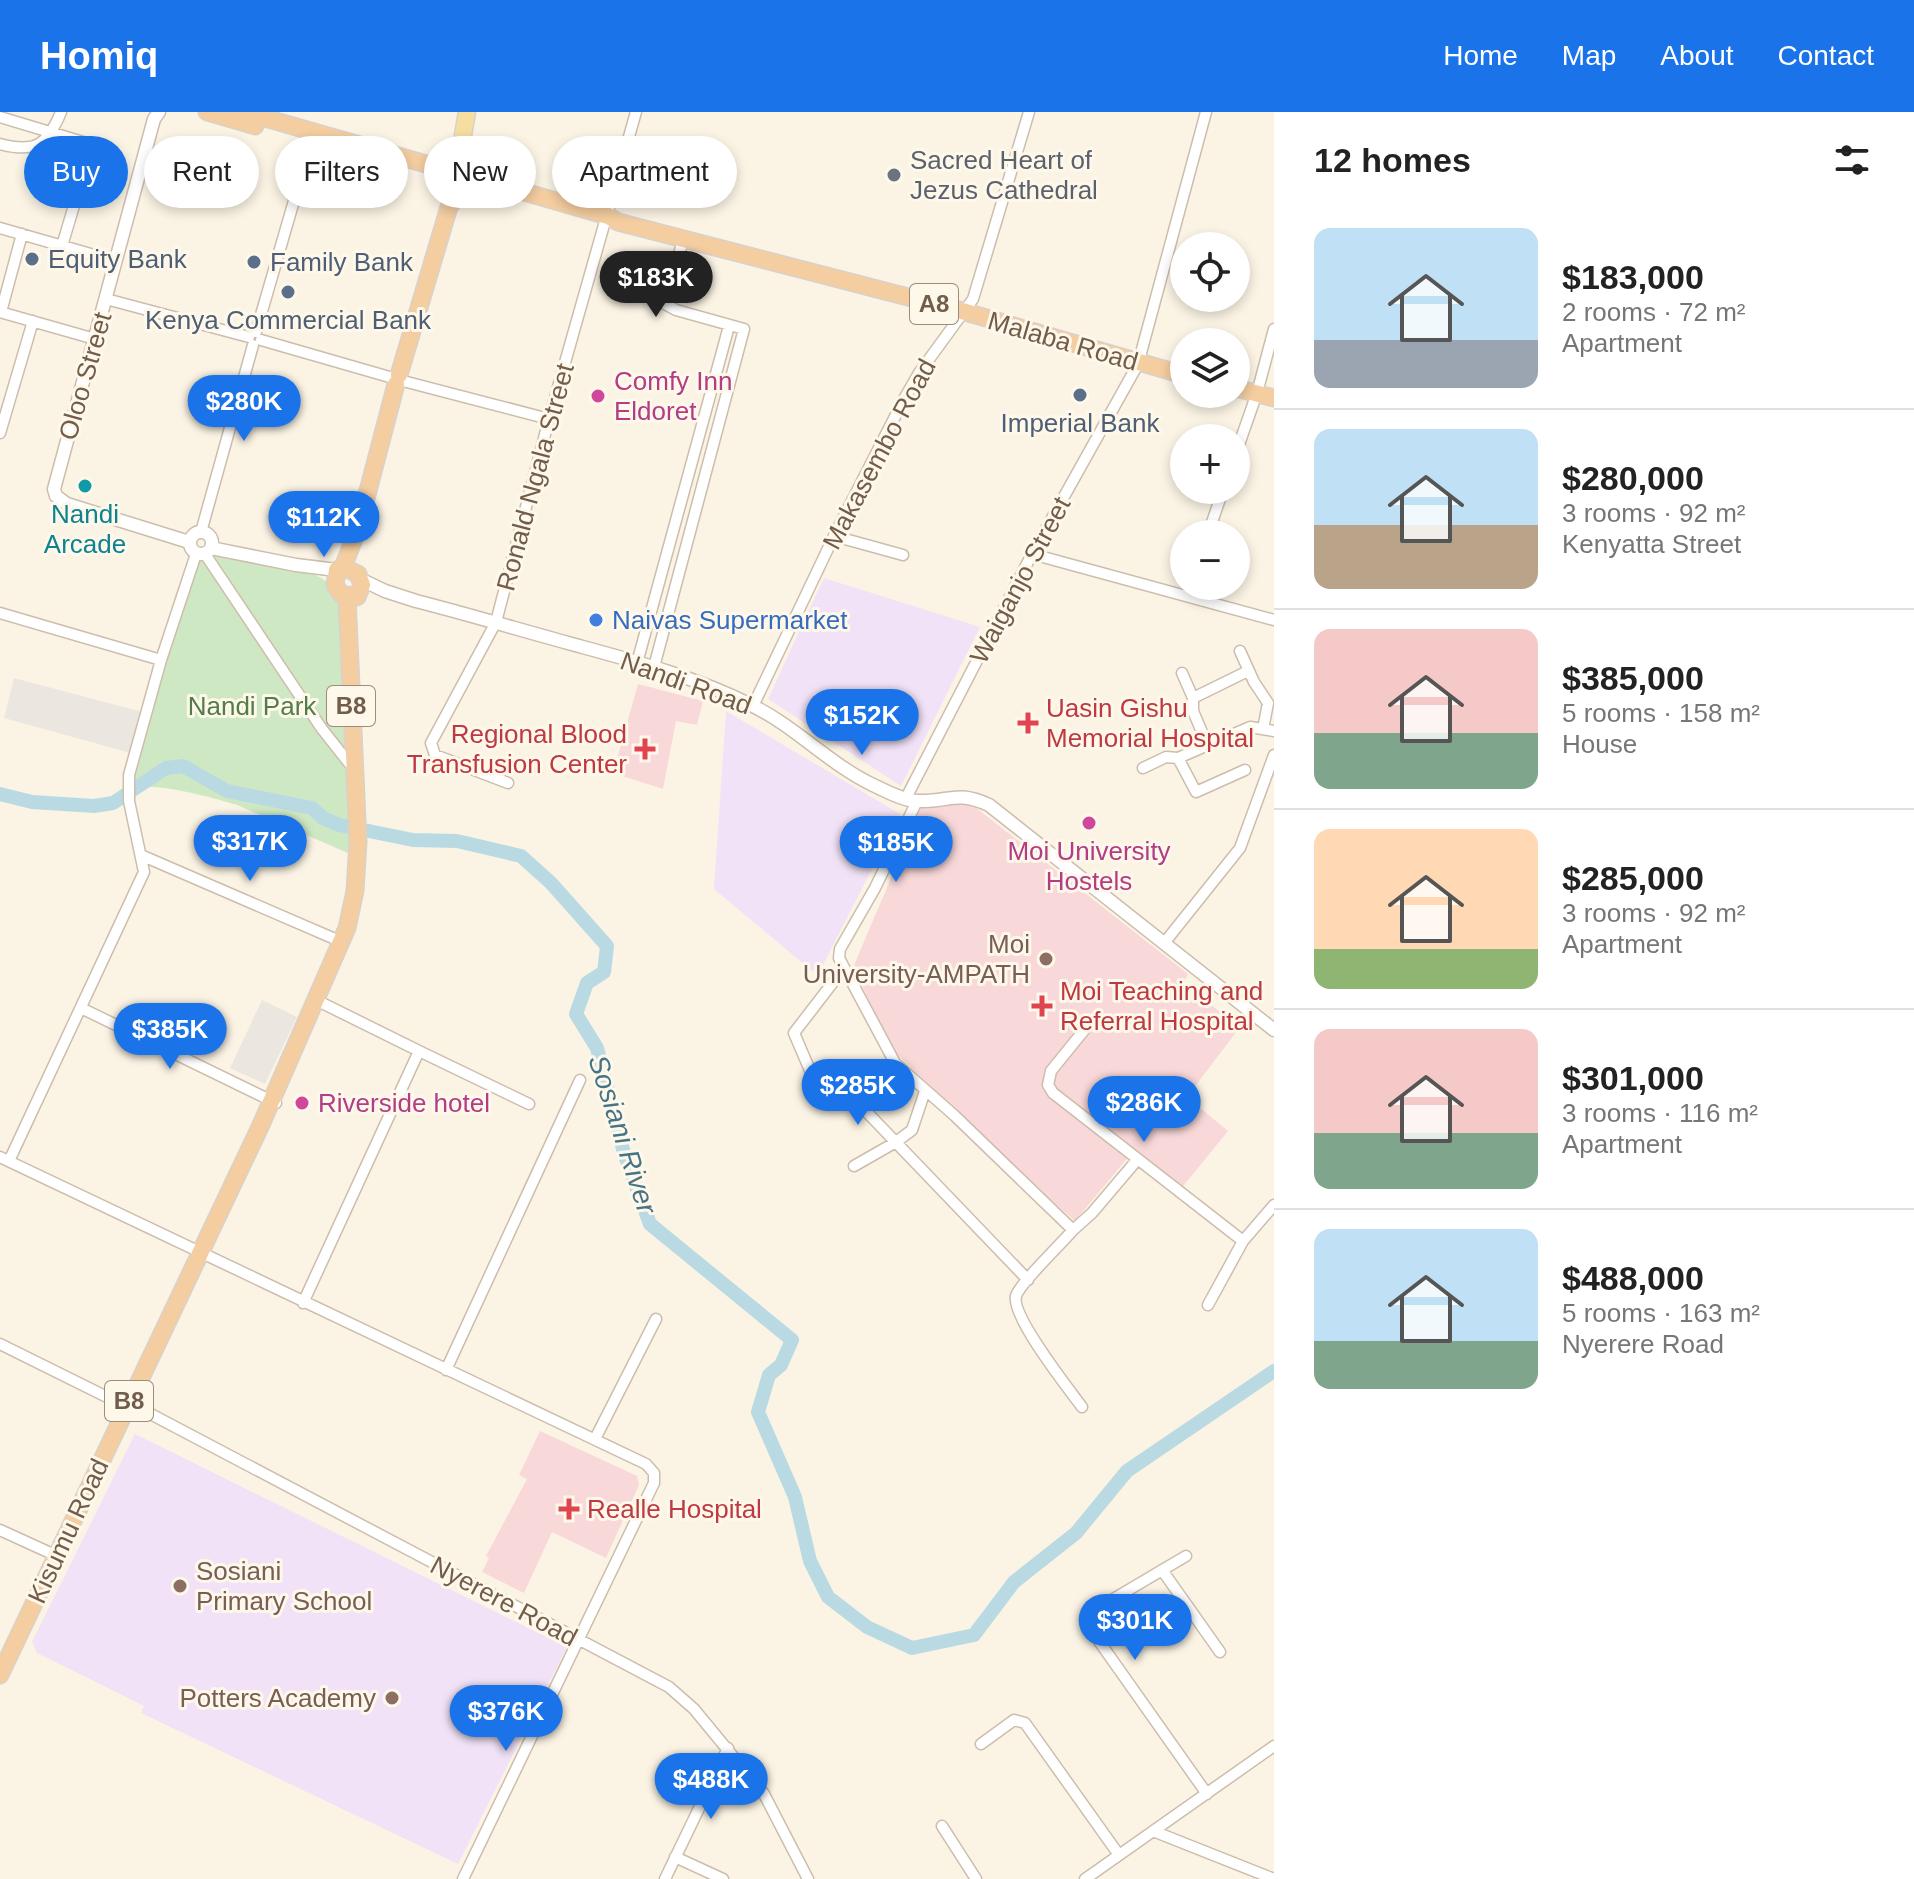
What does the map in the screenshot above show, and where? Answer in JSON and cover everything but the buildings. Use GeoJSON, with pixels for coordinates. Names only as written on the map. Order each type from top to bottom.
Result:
{"type":"FeatureCollection","features":[{"type":"Feature","properties":{"kind":"highway","name":"Malaba Road"},"geometry":{"type":"LineString","coordinates":[[207,112],[290,136]]}},
{"type":"Feature","properties":{"kind":"highway","name":"A8"},"geometry":{"type":"LineString","coordinates":[[244,112],[424,166]]}},
{"type":"Feature","properties":{"kind":"highway","name":"Malaba Road"},"geometry":{"type":"LineString","coordinates":[[536,199],[683,240],[962,311],[1170,372]]}},
{"type":"Feature","properties":{"kind":"highway","name":"B8"},"geometry":{"type":"LineString","coordinates":[[359,816],[354,764],[349,582],[358,529],[449,208]]}},
{"type":"Feature","properties":{"kind":"highway"},"geometry":{"type":"LineString","coordinates":[[1250,391],[1274,398]]}},
{"type":"Feature","properties":{"kind":"highway","name":"B8"},"geometry":{"type":"LineString","coordinates":[[273,1102],[322,1003],[350,934],[360,885],[349,582]]}},
{"type":"Feature","properties":{"kind":"highway","name":"B8"},"geometry":{"type":"LineString","coordinates":[[273,1102],[342,942],[355,891],[360,842]]}},
{"type":"Feature","properties":{"kind":"highway","name":"Kisumu Road"},"geometry":{"type":"LineString","coordinates":[[0,1675],[273,1102]]}},
{"type":"Feature","properties":{"kind":"main road"},"geometry":{"type":"LineString","coordinates":[[463,136],[467,112]]}},
{"type":"Feature","properties":{"kind":"street"},"geometry":{"type":"LineString","coordinates":[[0,144],[22,150],[42,142],[52,131],[61,112]]}},
{"type":"Feature","properties":{"kind":"street","name":"Ronald Ngala Street"},"geometry":{"type":"LineString","coordinates":[[508,783],[435,755],[431,748],[496,622],[549,419],[611,220],[636,112]]}},
{"type":"Feature","properties":{"kind":"street","name":"Makasembo Road"},"geometry":{"type":"LineString","coordinates":[[753,706],[904,399],[973,299],[1029,112]]}},
{"type":"Feature","properties":{"kind":"street","name":"Waiganjo Street"},"geometry":{"type":"LineString","coordinates":[[844,968],[839,958],[840,949],[875,888],[911,800],[1032,554],[1138,364],[1206,112]]}},
{"type":"Feature","properties":{"kind":"street","name":"Oloo Street"},"geometry":{"type":"LineString","coordinates":[[156,114],[54,483],[56,496],[67,504],[200,549]]}},
{"type":"Feature","properties":{"kind":"street"},"geometry":{"type":"LineString","coordinates":[[0,117],[83,142],[88,150],[62,246]]}},
{"type":"Feature","properties":{"kind":"street"},"geometry":{"type":"LineString","coordinates":[[201,532],[292,208]]}},
{"type":"Feature","properties":{"kind":"street"},"geometry":{"type":"LineString","coordinates":[[0,228],[115,261]]}},
{"type":"Feature","properties":{"kind":"street"},"geometry":{"type":"LineString","coordinates":[[22,234],[0,312],[95,339]]}},
{"type":"Feature","properties":{"kind":"street"},"geometry":{"type":"LineString","coordinates":[[654,667],[744,329],[667,307],[665,304],[683,240]]}},
{"type":"Feature","properties":{"kind":"street"},"geometry":{"type":"LineString","coordinates":[[106,299],[549,419]]}},
{"type":"Feature","properties":{"kind":"street"},"geometry":{"type":"LineString","coordinates":[[0,433],[33,321]]}},
{"type":"Feature","properties":{"kind":"street"},"geometry":{"type":"LineString","coordinates":[[637,663],[729,326]]}},
{"type":"Feature","properties":{"kind":"street"},"geometry":{"type":"LineString","coordinates":[[1246,424],[1274,329]]}},
{"type":"Feature","properties":{"kind":"street"},"geometry":{"type":"LineString","coordinates":[[354,764],[349,763],[322,729],[200,549],[194,534],[201,532],[210,537],[200,549],[161,660],[129,775],[129,801],[144,872],[81,1008],[4,1159],[595,1439],[646,1464],[654,1473],[654,1483],[463,1879]]}},
{"type":"Feature","properties":{"kind":"street"},"geometry":{"type":"LineString","coordinates":[[834,536],[903,555]]}},
{"type":"Feature","properties":{"kind":"street","name":"Nandi Road"},"geometry":{"type":"LineString","coordinates":[[200,549],[296,565],[654,667],[705,684],[753,706],[871,784],[911,800],[963,796],[989,805],[1274,1030]]}},
{"type":"Feature","properties":{"kind":"street"},"geometry":{"type":"LineString","coordinates":[[1032,554],[1170,587]]}},
{"type":"Feature","properties":{"kind":"street"},"geometry":{"type":"LineString","coordinates":[[1215,600],[1274,620]]}},
{"type":"Feature","properties":{"kind":"street"},"geometry":{"type":"LineString","coordinates":[[0,613],[161,660]]}},
{"type":"Feature","properties":{"kind":"street"},"geometry":{"type":"LineString","coordinates":[[1143,768],[1166,757],[1178,758],[1250,727],[1269,730],[1268,703],[1248,671],[1240,651]]}},
{"type":"Feature","properties":{"kind":"street"},"geometry":{"type":"LineString","coordinates":[[1193,698],[1248,671]]}},
{"type":"Feature","properties":{"kind":"street"},"geometry":{"type":"LineString","coordinates":[[1182,673],[1207,744]]}},
{"type":"Feature","properties":{"kind":"street"},"geometry":{"type":"LineString","coordinates":[[1165,942],[1240,848],[1274,755]]}},
{"type":"Feature","properties":{"kind":"street"},"geometry":{"type":"LineString","coordinates":[[1178,758],[1196,792],[1245,770]]}},
{"type":"Feature","properties":{"kind":"street"},"geometry":{"type":"LineString","coordinates":[[143,856],[342,942]]}},
{"type":"Feature","properties":{"kind":"street"},"geometry":{"type":"LineString","coordinates":[[1028,1280],[836,1080],[812,1075],[795,1040],[796,1028],[844,968],[891,1059],[1073,1230]]}},
{"type":"Feature","properties":{"kind":"street"},"geometry":{"type":"LineString","coordinates":[[322,1003],[529,1104]]}},
{"type":"Feature","properties":{"kind":"street"},"geometry":{"type":"LineString","coordinates":[[81,1008],[273,1102]]}},
{"type":"Feature","properties":{"kind":"street"},"geometry":{"type":"LineString","coordinates":[[1085,1029],[1051,1071],[1048,1085],[1053,1093],[1243,1241]]}},
{"type":"Feature","properties":{"kind":"street"},"geometry":{"type":"LineString","coordinates":[[303,1303],[419,1051]]}},
{"type":"Feature","properties":{"kind":"street"},"geometry":{"type":"LineString","coordinates":[[446,1370],[580,1080]]}},
{"type":"Feature","properties":{"kind":"street"},"geometry":{"type":"LineString","coordinates":[[854,1166],[912,1130],[925,1091]]}},
{"type":"Feature","properties":{"kind":"street"},"geometry":{"type":"LineString","coordinates":[[1082,1407],[1042,1352],[1018,1312],[1016,1295],[1137,1160]]}},
{"type":"Feature","properties":{"kind":"street"},"geometry":{"type":"LineString","coordinates":[[1208,1305],[1243,1241],[1274,1205]]}},
{"type":"Feature","properties":{"kind":"street"},"geometry":{"type":"LineString","coordinates":[[595,1439],[656,1319]]}},
{"type":"Feature","properties":{"kind":"street","name":"Nyerere Road"},"geometry":{"type":"LineString","coordinates":[[0,1344],[113,1400],[128,1403],[669,1687],[694,1709],[764,1794],[808,1879]]}},
{"type":"Feature","properties":{"kind":"street"},"geometry":{"type":"LineString","coordinates":[[0,1530],[57,1556]]}},
{"type":"Feature","properties":{"kind":"street"},"geometry":{"type":"LineString","coordinates":[[1186,1556],[1093,1611],[1087,1618],[1089,1627],[1207,1794]]}},
{"type":"Feature","properties":{"kind":"street"},"geometry":{"type":"LineString","coordinates":[[1162,1570],[1220,1652]]}},
{"type":"Feature","properties":{"kind":"street"},"geometry":{"type":"LineString","coordinates":[[981,1744],[1014,1720],[1025,1723],[1119,1855]]}},
{"type":"Feature","properties":{"kind":"street"},"geometry":{"type":"LineString","coordinates":[[1085,1879],[1274,1746]]}},
{"type":"Feature","properties":{"kind":"street"},"geometry":{"type":"LineString","coordinates":[[665,1879],[728,1748]]}},
{"type":"Feature","properties":{"kind":"street"},"geometry":{"type":"LineString","coordinates":[[942,1826],[976,1879]]}},
{"type":"Feature","properties":{"kind":"street"},"geometry":{"type":"LineString","coordinates":[[1153,1831],[1274,1879]]}},
{"type":"Feature","properties":{"kind":"street"},"geometry":{"type":"LineString","coordinates":[[675,1857],[723,1879]]}},
{"type":"Feature","properties":{"kind":"shaded area"},"geometry":{"type":"Polygon","coordinates":[[[824,578],[980,627],[901,786],[768,699],[824,578]]]}},
{"type":"Feature","properties":{"kind":"shaded area"},"geometry":{"type":"Polygon","coordinates":[[[14,678],[146,713],[134,754],[4,718],[14,678]]]}},
{"type":"Feature","properties":{"kind":"shaded area","name":"Regional Blood Transfusion Center"},"geometry":{"type":"Polygon","coordinates":[[[638,684],[703,701],[697,725],[676,721],[663,789],[613,773],[638,684]]]}},
{"type":"Feature","properties":{"kind":"shaded area"},"geometry":{"type":"Polygon","coordinates":[[[726,711],[900,814],[822,967],[812,971],[714,889],[726,711]]]}},
{"type":"Feature","properties":{"kind":"shaded area","name":"Moi Teaching and Referral Hospital"},"geometry":{"type":"Polygon","coordinates":[[[970,803],[1188,974],[1183,984],[1240,1027],[1187,1097],[1228,1131],[1176,1195],[1130,1155],[1075,1221],[1024,1177],[894,1051],[861,984],[864,980],[852,970],[921,807],[970,803]]]}},
{"type":"Feature","properties":{"kind":"shaded area"},"geometry":{"type":"Polygon","coordinates":[[[262,1000],[297,1017],[265,1084],[230,1068],[262,1000]]]}},
{"type":"Feature","properties":{"kind":"shaded area","name":"Realle Hospital"},"geometry":{"type":"Polygon","coordinates":[[[540,1431],[637,1476],[639,1485],[606,1558],[552,1532],[524,1593],[482,1572],[489,1558],[486,1556],[527,1479],[519,1475],[540,1431]]]}},
{"type":"Feature","properties":{"kind":"shaded area"},"geometry":{"type":"Polygon","coordinates":[[[135,1434],[567,1647],[458,1864],[141,1713],[144,1706],[37,1653],[32,1642],[135,1434]]]}},
{"type":"Feature","properties":{"kind":"green space","name":"Nandi Park"},"geometry":{"type":"Polygon","coordinates":[[[213,549],[263,558],[300,569],[330,584],[340,595],[349,676],[350,854],[237,805],[204,796],[152,787],[141,790],[131,801],[131,774],[197,556],[213,549]]]}},
{"type":"Feature","properties":{"kind":"waterway","name":"Sosiani River"},"geometry":{"type":"LineString","coordinates":[[0,794],[32,802],[94,806],[113,803],[166,768],[183,766],[227,791],[312,808],[323,818],[339,825],[413,840],[457,841],[521,856],[551,883],[607,946],[604,972],[587,983],[576,1014],[597,1048],[624,1153],[650,1224],[792,1340],[781,1365],[769,1375],[758,1412],[795,1497],[810,1561],[828,1597],[867,1627],[912,1648],[974,1635],[1014,1582],[1076,1533],[1127,1471],[1274,1371]]}},
{"type":"Feature","properties":{"kind":"place","name":"Sacred Heart of Jezus Cathedral"},"geometry":{"type":"Point","coordinates":[894,175]}},
{"type":"Feature","properties":{"kind":"place","name":"Equity Bank"},"geometry":{"type":"Point","coordinates":[32,259]}},
{"type":"Feature","properties":{"kind":"place","name":"Family Bank"},"geometry":{"type":"Point","coordinates":[254,262]}},
{"type":"Feature","properties":{"kind":"place","name":"Kenya Commercial Bank"},"geometry":{"type":"Point","coordinates":[288,292]}},
{"type":"Feature","properties":{"kind":"place","name":"Imperial Bank"},"geometry":{"type":"Point","coordinates":[1080,395]}},
{"type":"Feature","properties":{"kind":"place","name":"Comfy Inn Eldoret"},"geometry":{"type":"Point","coordinates":[598,396]}},
{"type":"Feature","properties":{"kind":"place","name":"Nandi Arcade"},"geometry":{"type":"Point","coordinates":[85,486]}},
{"type":"Feature","properties":{"kind":"place","name":"Naivas Supermarket"},"geometry":{"type":"Point","coordinates":[596,620]}},
{"type":"Feature","properties":{"kind":"place","name":"Uasin Gishu Memorial Hospital"},"geometry":{"type":"Point","coordinates":[1028,723]}},
{"type":"Feature","properties":{"kind":"place","name":"Regional Blood Transfusion Center"},"geometry":{"type":"Point","coordinates":[645,749]}},
{"type":"Feature","properties":{"kind":"place","name":"Moi University Hostels"},"geometry":{"type":"Point","coordinates":[1089,823]}},
{"type":"Feature","properties":{"kind":"place","name":"Moi University-AMPATH"},"geometry":{"type":"Point","coordinates":[1046,959]}},
{"type":"Feature","properties":{"kind":"place","name":"Moi Teaching and Referral Hospital"},"geometry":{"type":"Point","coordinates":[1042,1006]}},
{"type":"Feature","properties":{"kind":"place","name":"Riverside hotel"},"geometry":{"type":"Point","coordinates":[302,1103]}},
{"type":"Feature","properties":{"kind":"place","name":"Realle Hospital"},"geometry":{"type":"Point","coordinates":[569,1509]}},
{"type":"Feature","properties":{"kind":"place","name":"Sosiani Primary School"},"geometry":{"type":"Point","coordinates":[180,1586]}},
{"type":"Feature","properties":{"kind":"place","name":"Potters Academy"},"geometry":{"type":"Point","coordinates":[392,1698]}}]}
